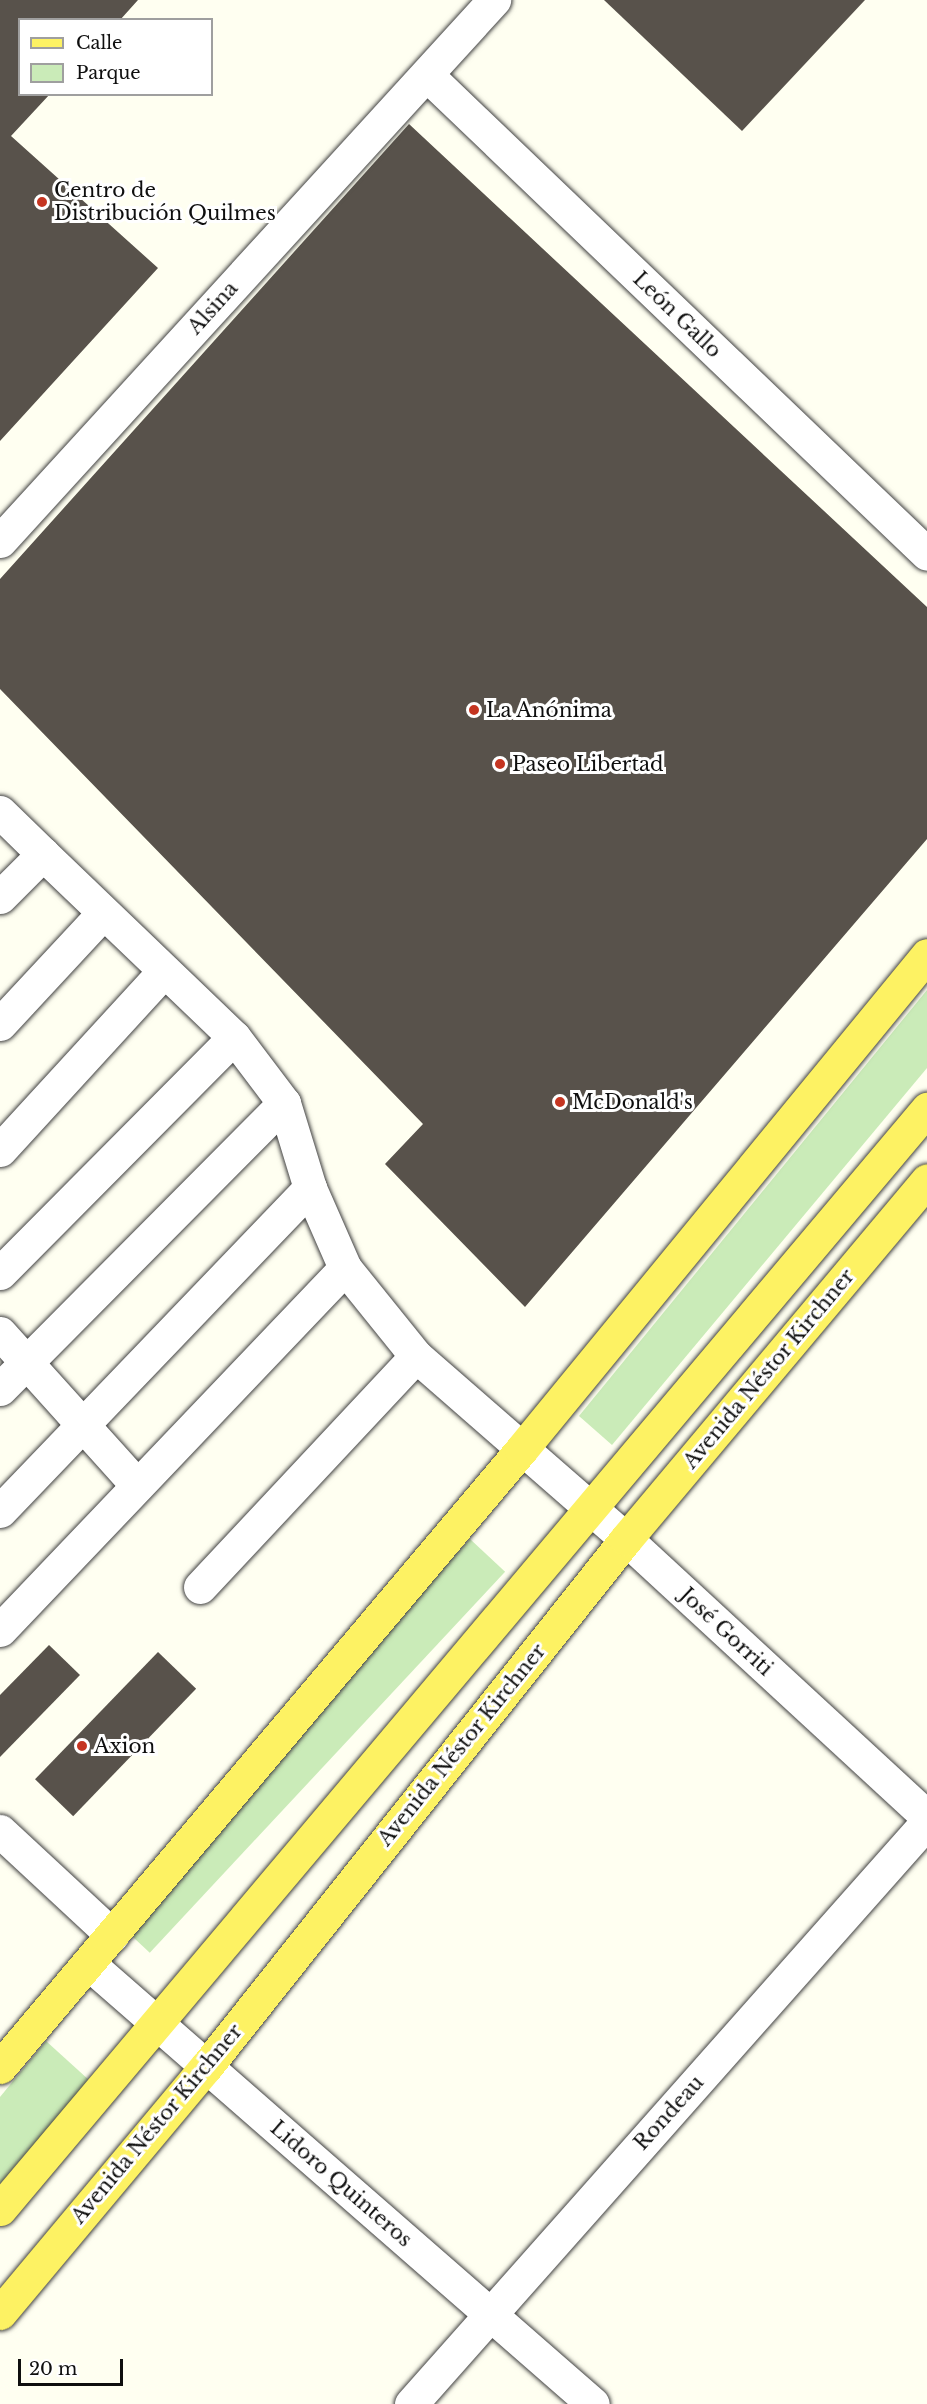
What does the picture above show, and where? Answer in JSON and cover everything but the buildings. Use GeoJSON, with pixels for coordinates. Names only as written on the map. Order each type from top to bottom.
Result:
{"type":"FeatureCollection","features":[{"type":"Feature","properties":{"kind":"main road"},"geometry":{"type":"LineString","coordinates":[[0,2067],[521,1450],[927,956]]}},
{"type":"Feature","properties":{"kind":"main road"},"geometry":{"type":"LineString","coordinates":[[0,2209],[588,1507],[927,1109]]}},
{"type":"Feature","properties":{"kind":"main road","name":"Avenida Néstor Kirchner"},"geometry":{"type":"LineString","coordinates":[[0,2313],[206,2067],[626,1539],[927,1180]]}},
{"type":"Feature","properties":{"kind":"street","name":"Alsina"},"geometry":{"type":"LineString","coordinates":[[0,541],[495,0]]}},
{"type":"Feature","properties":{"kind":"street","name":"León Gallo"},"geometry":{"type":"LineString","coordinates":[[427,75],[927,555]]}},
{"type":"Feature","properties":{"kind":"street"},"geometry":{"type":"LineString","coordinates":[[0,812],[234,1037],[284,1103],[0,1389]]}},
{"type":"Feature","properties":{"kind":"street"},"geometry":{"type":"LineString","coordinates":[[0,897],[43,854]]}},
{"type":"Feature","properties":{"kind":"street"},"geometry":{"type":"LineString","coordinates":[[0,1024],[103,913]]}},
{"type":"Feature","properties":{"kind":"street"},"geometry":{"type":"LineString","coordinates":[[0,1150],[164,971]]}},
{"type":"Feature","properties":{"kind":"street"},"geometry":{"type":"LineString","coordinates":[[0,1274],[234,1037]]}},
{"type":"Feature","properties":{"kind":"street","name":"José Gorriti"},"geometry":{"type":"LineString","coordinates":[[284,1103],[310,1188],[345,1268],[416,1356],[521,1450],[626,1539],[927,1820]]}},
{"type":"Feature","properties":{"kind":"street"},"geometry":{"type":"LineString","coordinates":[[0,1511],[310,1188]]}},
{"type":"Feature","properties":{"kind":"street"},"geometry":{"type":"LineString","coordinates":[[0,1630],[345,1268]]}},
{"type":"Feature","properties":{"kind":"street"},"geometry":{"type":"LineString","coordinates":[[0,1333],[81,1426],[137,1485]]}},
{"type":"Feature","properties":{"kind":"street"},"geometry":{"type":"LineString","coordinates":[[200,1587],[416,1356]]}},
{"type":"Feature","properties":{"kind":"street","name":"Rondeau"},"geometry":{"type":"LineString","coordinates":[[411,2404],[927,1820]]}},
{"type":"Feature","properties":{"kind":"street"},"geometry":{"type":"LineString","coordinates":[[0,1831],[111,1935]]}},
{"type":"Feature","properties":{"kind":"street","name":"Lidoro Quinteros"},"geometry":{"type":"LineString","coordinates":[[88,1963],[593,2404]]}},
{"type":"Feature","properties":{"kind":"green space"},"geometry":{"type":"Polygon","coordinates":[[[927,990],[927,1068],[612,1445],[579,1416],[927,990]]]}},
{"type":"Feature","properties":{"kind":"green space"},"geometry":{"type":"Polygon","coordinates":[[[470,1539],[505,1572],[150,1953],[115,1920],[470,1539]]]}},
{"type":"Feature","properties":{"kind":"green space"},"geometry":{"type":"Polygon","coordinates":[[[46,2041],[89,2080],[0,2184],[0,2097],[46,2041]]]}},
{"type":"Feature","properties":{"kind":"place","name":"Centro de Distribución Quilmes"},"geometry":{"type":"Point","coordinates":[42,202]}},
{"type":"Feature","properties":{"kind":"place","name":"La Anónima"},"geometry":{"type":"Point","coordinates":[474,710]}},
{"type":"Feature","properties":{"kind":"place","name":"Paseo Libertad"},"geometry":{"type":"Point","coordinates":[500,764]}},
{"type":"Feature","properties":{"kind":"place","name":"McDonald's"},"geometry":{"type":"Point","coordinates":[560,1102]}},
{"type":"Feature","properties":{"kind":"place","name":"Axion"},"geometry":{"type":"Point","coordinates":[82,1746]}}]}
